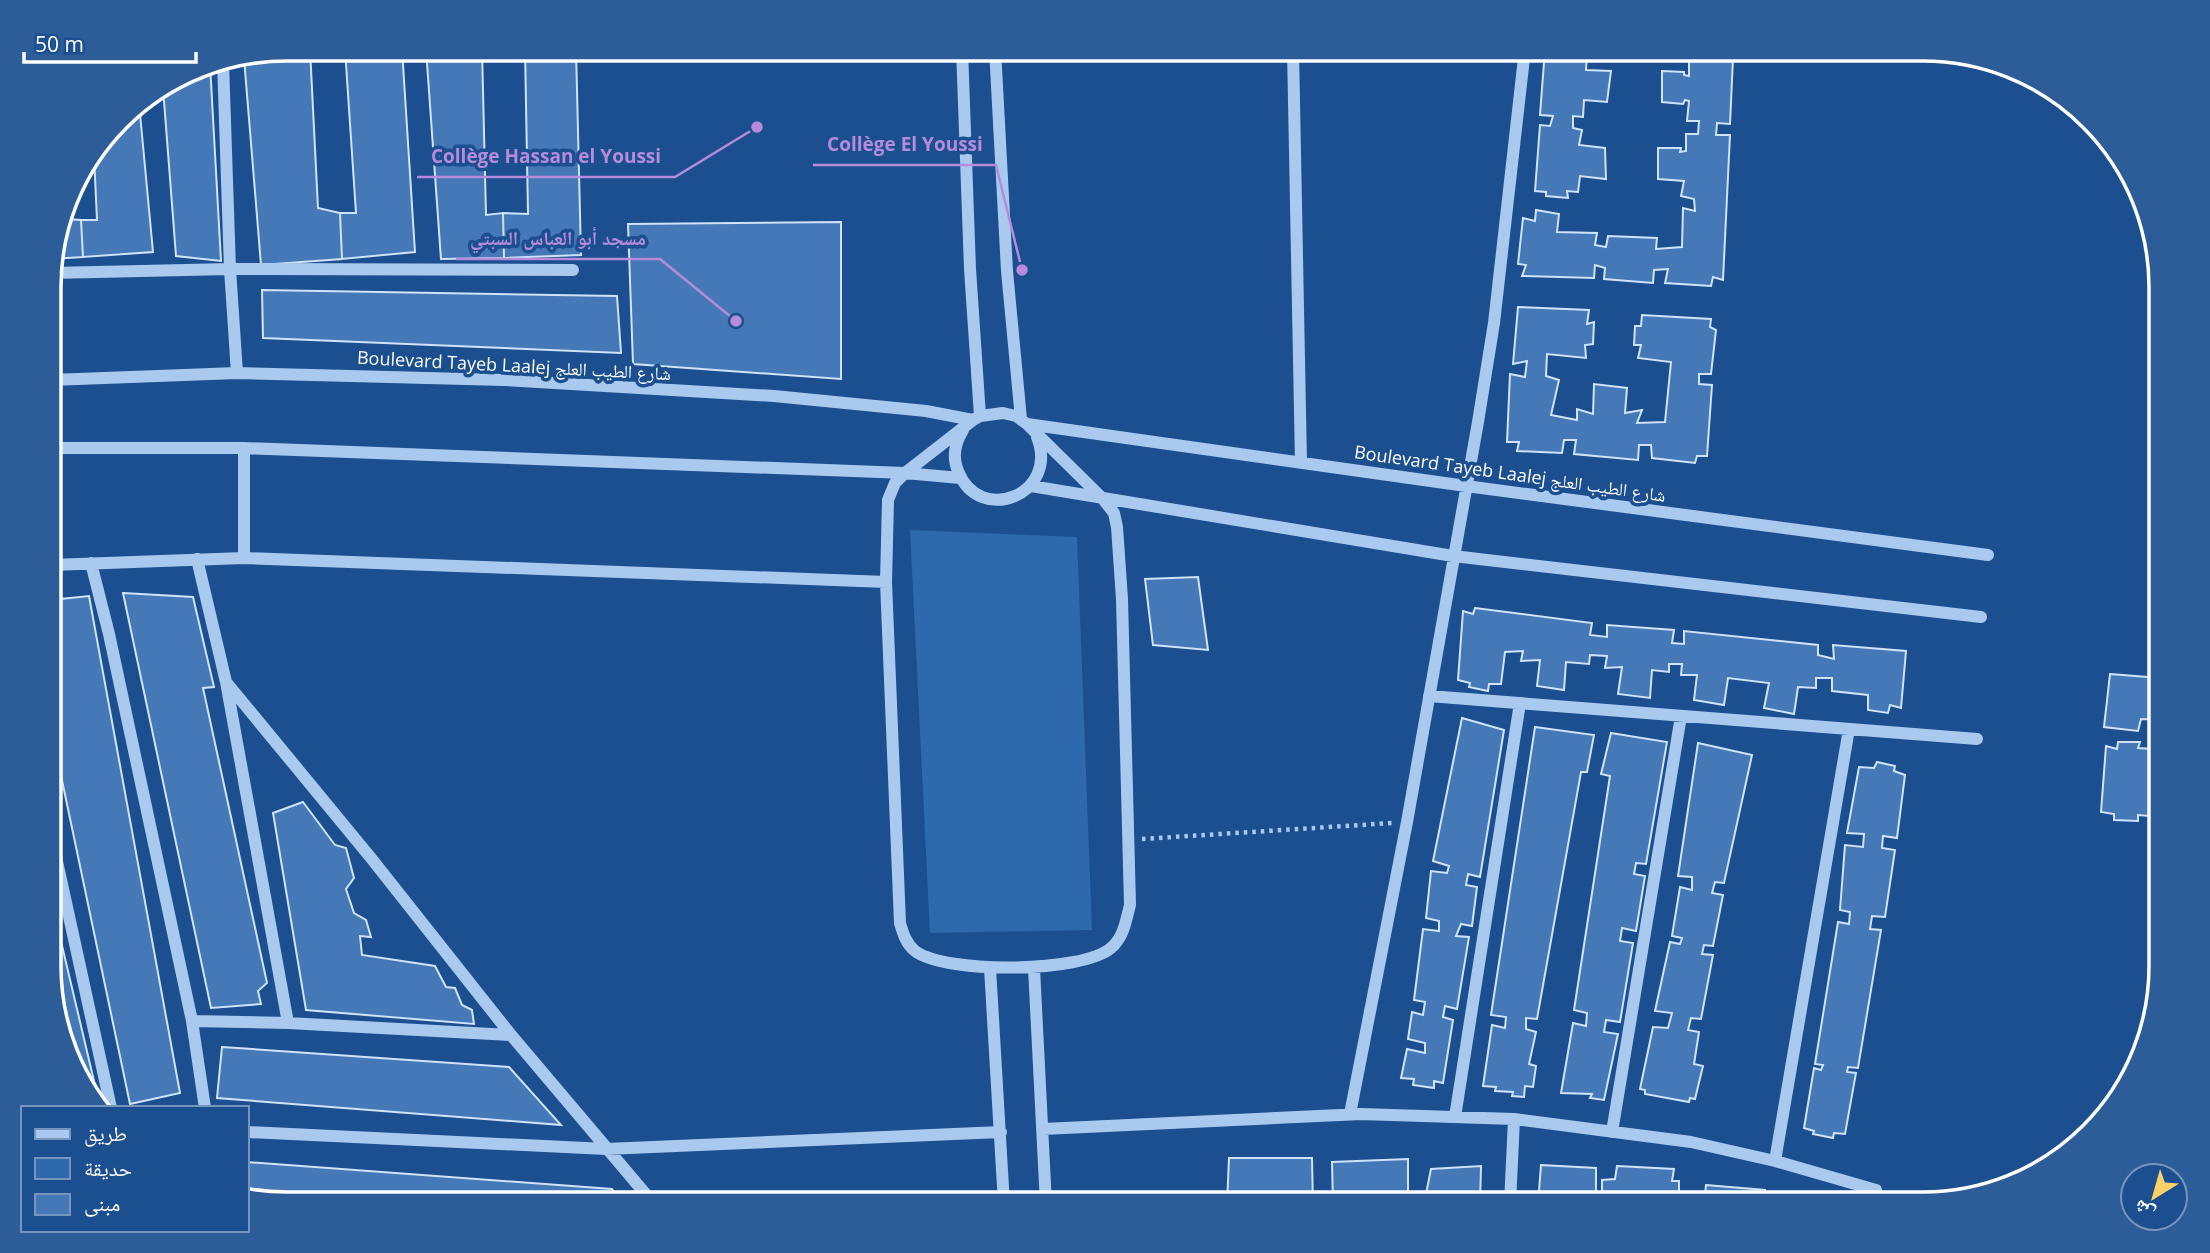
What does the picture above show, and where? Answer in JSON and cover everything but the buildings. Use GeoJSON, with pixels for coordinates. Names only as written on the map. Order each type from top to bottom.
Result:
{"type":"FeatureCollection","features":[{"type":"Feature","properties":{"kind":"street"},"geometry":{"type":"LineString","coordinates":[[962,61],[973,421],[958,438],[955,451],[955,465],[960,478],[980,496],[1007,499],[1020,494],[1031,486],[1038,474],[1041,447],[1036,435]]}},
{"type":"Feature","properties":{"kind":"street"},"geometry":{"type":"LineString","coordinates":[[996,61],[1007,271],[1024,421]]}},
{"type":"Feature","properties":{"kind":"street"},"geometry":{"type":"LineString","coordinates":[[1293,61],[1301,463]]}},
{"type":"Feature","properties":{"kind":"street"},"geometry":{"type":"LineString","coordinates":[[1350,1114],[1407,822],[1494,323],[1524,61]]}},
{"type":"Feature","properties":{"kind":"street"},"geometry":{"type":"LineString","coordinates":[[223,71],[230,269],[237,373]]}},
{"type":"Feature","properties":{"kind":"street"},"geometry":{"type":"LineString","coordinates":[[62,273],[230,269],[573,270]]}},
{"type":"Feature","properties":{"kind":"street","name":"Boulevard Tayeb Laalej شارع الطيب العلج"},"geometry":{"type":"LineString","coordinates":[[61,380],[237,373],[504,380],[891,407],[973,421]]}},
{"type":"Feature","properties":{"kind":"street"},"geometry":{"type":"LineString","coordinates":[[1003,413],[1024,421],[1114,513],[1122,599],[1130,905],[1124,930],[1113,947],[1100,955],[1034,968],[990,968],[930,959],[914,950],[904,937],[900,909],[886,582],[888,500],[895,483],[905,473],[973,421],[1003,413]]}},
{"type":"Feature","properties":{"kind":"street","name":"Boulevard Tayeb Laalej شارع الطيب العلج"},"geometry":{"type":"LineString","coordinates":[[1024,421],[1466,486],[1988,555]]}},
{"type":"Feature","properties":{"kind":"street"},"geometry":{"type":"LineString","coordinates":[[61,448],[244,448],[905,473],[960,478]]}},
{"type":"Feature","properties":{"kind":"street"},"geometry":{"type":"LineString","coordinates":[[244,448],[244,558]]}},
{"type":"Feature","properties":{"kind":"street"},"geometry":{"type":"LineString","coordinates":[[1031,486],[1453,556],[1981,617]]}},
{"type":"Feature","properties":{"kind":"street"},"geometry":{"type":"LineString","coordinates":[[61,564],[244,558],[886,582]]}},
{"type":"Feature","properties":{"kind":"street"},"geometry":{"type":"LineString","coordinates":[[197,559],[226,682],[288,1023]]}},
{"type":"Feature","properties":{"kind":"street"},"geometry":{"type":"LineString","coordinates":[[91,563],[109,634],[192,1021],[205,1106]]}},
{"type":"Feature","properties":{"kind":"street"},"geometry":{"type":"LineString","coordinates":[[226,682],[363,847],[511,1035],[643,1192]]}},
{"type":"Feature","properties":{"kind":"street"},"geometry":{"type":"LineString","coordinates":[[1429,696],[1977,739]]}},
{"type":"Feature","properties":{"kind":"street"},"geometry":{"type":"LineString","coordinates":[[1455,1117],[1520,703]]}},
{"type":"Feature","properties":{"kind":"street"},"geometry":{"type":"LineString","coordinates":[[1612,1132],[1681,716]]}},
{"type":"Feature","properties":{"kind":"street"},"geometry":{"type":"LineString","coordinates":[[1775,1161],[1849,729]]}},
{"type":"Feature","properties":{"kind":"street"},"geometry":{"type":"LineString","coordinates":[[61,880],[111,1106]]}},
{"type":"Feature","properties":{"kind":"street"},"geometry":{"type":"LineString","coordinates":[[990,968],[1003,1192]]}},
{"type":"Feature","properties":{"kind":"street"},"geometry":{"type":"LineString","coordinates":[[1034,968],[1046,1192]]}},
{"type":"Feature","properties":{"kind":"street"},"geometry":{"type":"LineString","coordinates":[[192,1021],[288,1023],[511,1035]]}},
{"type":"Feature","properties":{"kind":"street"},"geometry":{"type":"LineString","coordinates":[[1043,1129],[1350,1114],[1514,1119],[1691,1142],[1775,1161],[1876,1191]]}},
{"type":"Feature","properties":{"kind":"street"},"geometry":{"type":"LineString","coordinates":[[1511,1191],[1514,1119]]}},
{"type":"Feature","properties":{"kind":"street"},"geometry":{"type":"LineString","coordinates":[[248,1132],[606,1149],[1001,1132]]}},
{"type":"Feature","properties":{"kind":"path"},"geometry":{"type":"LineString","coordinates":[[1127,840],[1407,822]]}},
{"type":"Feature","properties":{"kind":"green space"},"geometry":{"type":"Polygon","coordinates":[[[910,530],[1077,537],[1092,930],[930,933],[910,530]]]}},
{"type":"Feature","properties":{"kind":"place","name":"Collège Hassan el Youssi"},"geometry":{"type":"Point","coordinates":[757,127]}},
{"type":"Feature","properties":{"kind":"place","name":"Collège El Youssi"},"geometry":{"type":"Point","coordinates":[1022,270]}},
{"type":"Feature","properties":{"kind":"place","name":"مسجد أبو العباس السبتي"},"geometry":{"type":"Point","coordinates":[736,321]}}]}
